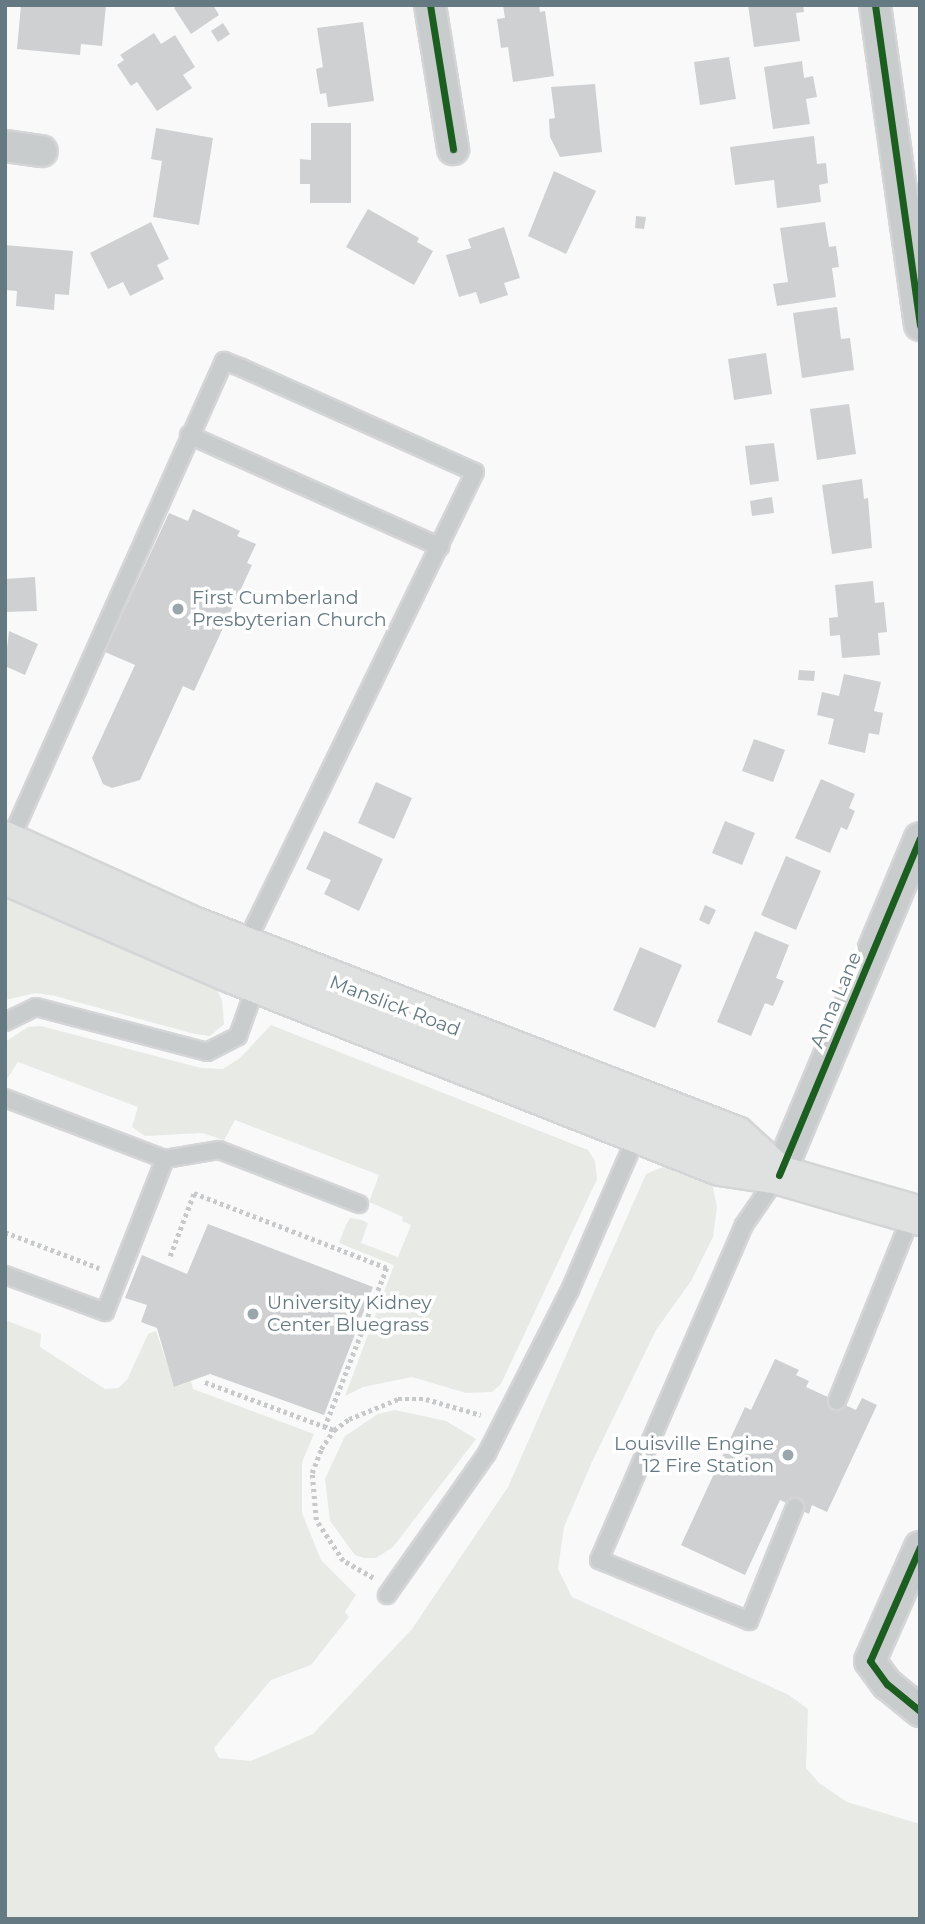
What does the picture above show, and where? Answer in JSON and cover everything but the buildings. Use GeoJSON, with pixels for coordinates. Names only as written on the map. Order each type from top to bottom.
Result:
{"type":"FeatureCollection","features":[{"type":"Feature","properties":{"kind":"main road","name":"Manslick Road"},"geometry":{"type":"LineString","coordinates":[[7,853],[736,1136],[779,1175]]}},
{"type":"Feature","properties":{"kind":"main road","name":"Manslick Road"},"geometry":{"type":"LineString","coordinates":[[7,853],[257,983],[720,1166],[779,1175],[916,1215]]}},
{"type":"Feature","properties":{"kind":"street"},"geometry":{"type":"LineString","coordinates":[[430,5],[453,149]]}},
{"type":"Feature","properties":{"kind":"street"},"geometry":{"type":"LineString","coordinates":[[875,5],[920,325]]}},
{"type":"Feature","properties":{"kind":"street"},"geometry":{"type":"LineString","coordinates":[[5,146],[42,151]]}},
{"type":"Feature","properties":{"kind":"street","name":"Anna Lane"},"geometry":{"type":"LineString","coordinates":[[779,1175],[920,838]]}},
{"type":"Feature","properties":{"kind":"street"},"geometry":{"type":"LineString","coordinates":[[920,1547],[870,1661],[887,1684],[920,1711]]}},
{"type":"Feature","properties":{"kind":"lane"},"geometry":{"type":"LineString","coordinates":[[7,853],[189,435],[224,361],[475,472],[244,947]]}},
{"type":"Feature","properties":{"kind":"lane"},"geometry":{"type":"LineString","coordinates":[[189,435],[440,547]]}},
{"type":"Feature","properties":{"kind":"lane"},"geometry":{"type":"LineString","coordinates":[[5,1022],[36,1007],[207,1052],[238,1036],[257,983]]}},
{"type":"Feature","properties":{"kind":"lane"},"geometry":{"type":"LineString","coordinates":[[5,1098],[164,1159],[219,1150],[359,1204]]}},
{"type":"Feature","properties":{"kind":"lane"},"geometry":{"type":"LineString","coordinates":[[390,1591],[487,1453],[570,1290],[638,1133]]}},
{"type":"Feature","properties":{"kind":"lane"},"geometry":{"type":"LineString","coordinates":[[5,1275],[105,1312],[164,1159]]}},
{"type":"Feature","properties":{"kind":"lane"},"geometry":{"type":"LineString","coordinates":[[779,1175],[744,1225],[599,1560],[749,1621],[794,1507]]}},
{"type":"Feature","properties":{"kind":"lane"},"geometry":{"type":"LineString","coordinates":[[837,1401],[916,1215]]}},
{"type":"Feature","properties":{"kind":"path"},"geometry":{"type":"LineString","coordinates":[[170,1256],[194,1193],[387,1268],[325,1427]]}},
{"type":"Feature","properties":{"kind":"path"},"geometry":{"type":"LineString","coordinates":[[5,1232],[100,1268]]}},
{"type":"Feature","properties":{"kind":"path"},"geometry":{"type":"LineString","coordinates":[[205,1382],[334,1430]]}},
{"type":"Feature","properties":{"kind":"path"},"geometry":{"type":"LineString","coordinates":[[390,1591],[343,1560],[316,1520],[312,1473],[334,1430],[369,1407],[398,1399],[426,1399],[502,1423]]}},
{"type":"Feature","properties":{"kind":"shaded area"},"geometry":{"type":"Polygon","coordinates":[[[5,889],[214,985],[222,1000],[224,1024],[210,1036],[55,996],[36,993],[5,1000],[5,889]]]}},
{"type":"Feature","properties":{"kind":"shaded area"},"geometry":{"type":"Polygon","coordinates":[[[271,1025],[588,1150],[595,1161],[597,1179],[501,1384],[492,1392],[466,1393],[412,1377],[363,1387],[345,1396],[394,1265],[339,1243],[350,1218],[362,1220],[368,1223],[361,1243],[398,1257],[411,1225],[402,1221],[403,1217],[369,1202],[379,1175],[235,1120],[224,1140],[202,1133],[145,1136],[132,1127],[138,1107],[18,1062],[5,1082],[5,1042],[28,1027],[41,1026],[201,1068],[223,1069],[240,1058],[271,1025]]]}},
{"type":"Feature","properties":{"kind":"shaded area"},"geometry":{"type":"Polygon","coordinates":[[[673,1163],[710,1174],[717,1207],[713,1237],[691,1281],[656,1330],[591,1464],[564,1527],[558,1569],[572,1597],[789,1695],[808,1709],[806,1768],[819,1783],[847,1802],[920,1824],[920,1919],[5,1919],[5,1320],[41,1334],[40,1347],[105,1389],[118,1388],[127,1380],[148,1334],[156,1331],[175,1387],[191,1381],[193,1389],[314,1434],[302,1462],[302,1513],[321,1560],[356,1595],[345,1612],[349,1617],[311,1665],[271,1680],[214,1748],[219,1758],[251,1761],[313,1734],[412,1629],[508,1487],[646,1174],[673,1163]]]}},
{"type":"Feature","properties":{"kind":"shaded area"},"geometry":{"type":"Polygon","coordinates":[[[395,1410],[446,1421],[476,1439],[393,1547],[376,1558],[364,1558],[355,1555],[330,1521],[325,1479],[345,1436],[378,1414],[395,1410]]]}},
{"type":"Feature","properties":{"kind":"cycle path"},"geometry":{"type":"LineString","coordinates":[[430,5],[453,149]]}},
{"type":"Feature","properties":{"kind":"cycle path"},"geometry":{"type":"LineString","coordinates":[[875,5],[920,325]]}},
{"type":"Feature","properties":{"kind":"cycle path"},"geometry":{"type":"LineString","coordinates":[[779,1175],[920,838]]}},
{"type":"Feature","properties":{"kind":"cycle path"},"geometry":{"type":"LineString","coordinates":[[920,1547],[870,1661],[887,1684],[920,1711]]}},
{"type":"Feature","properties":{"kind":"place","name":"First Cumberland Presbyterian Church"},"geometry":{"type":"Point","coordinates":[178,609]}},
{"type":"Feature","properties":{"kind":"place","name":"University Kidney Center Bluegrass"},"geometry":{"type":"Point","coordinates":[253,1314]}},
{"type":"Feature","properties":{"kind":"place","name":"Louisville Engine 12 Fire Station"},"geometry":{"type":"Point","coordinates":[788,1455]}}]}
